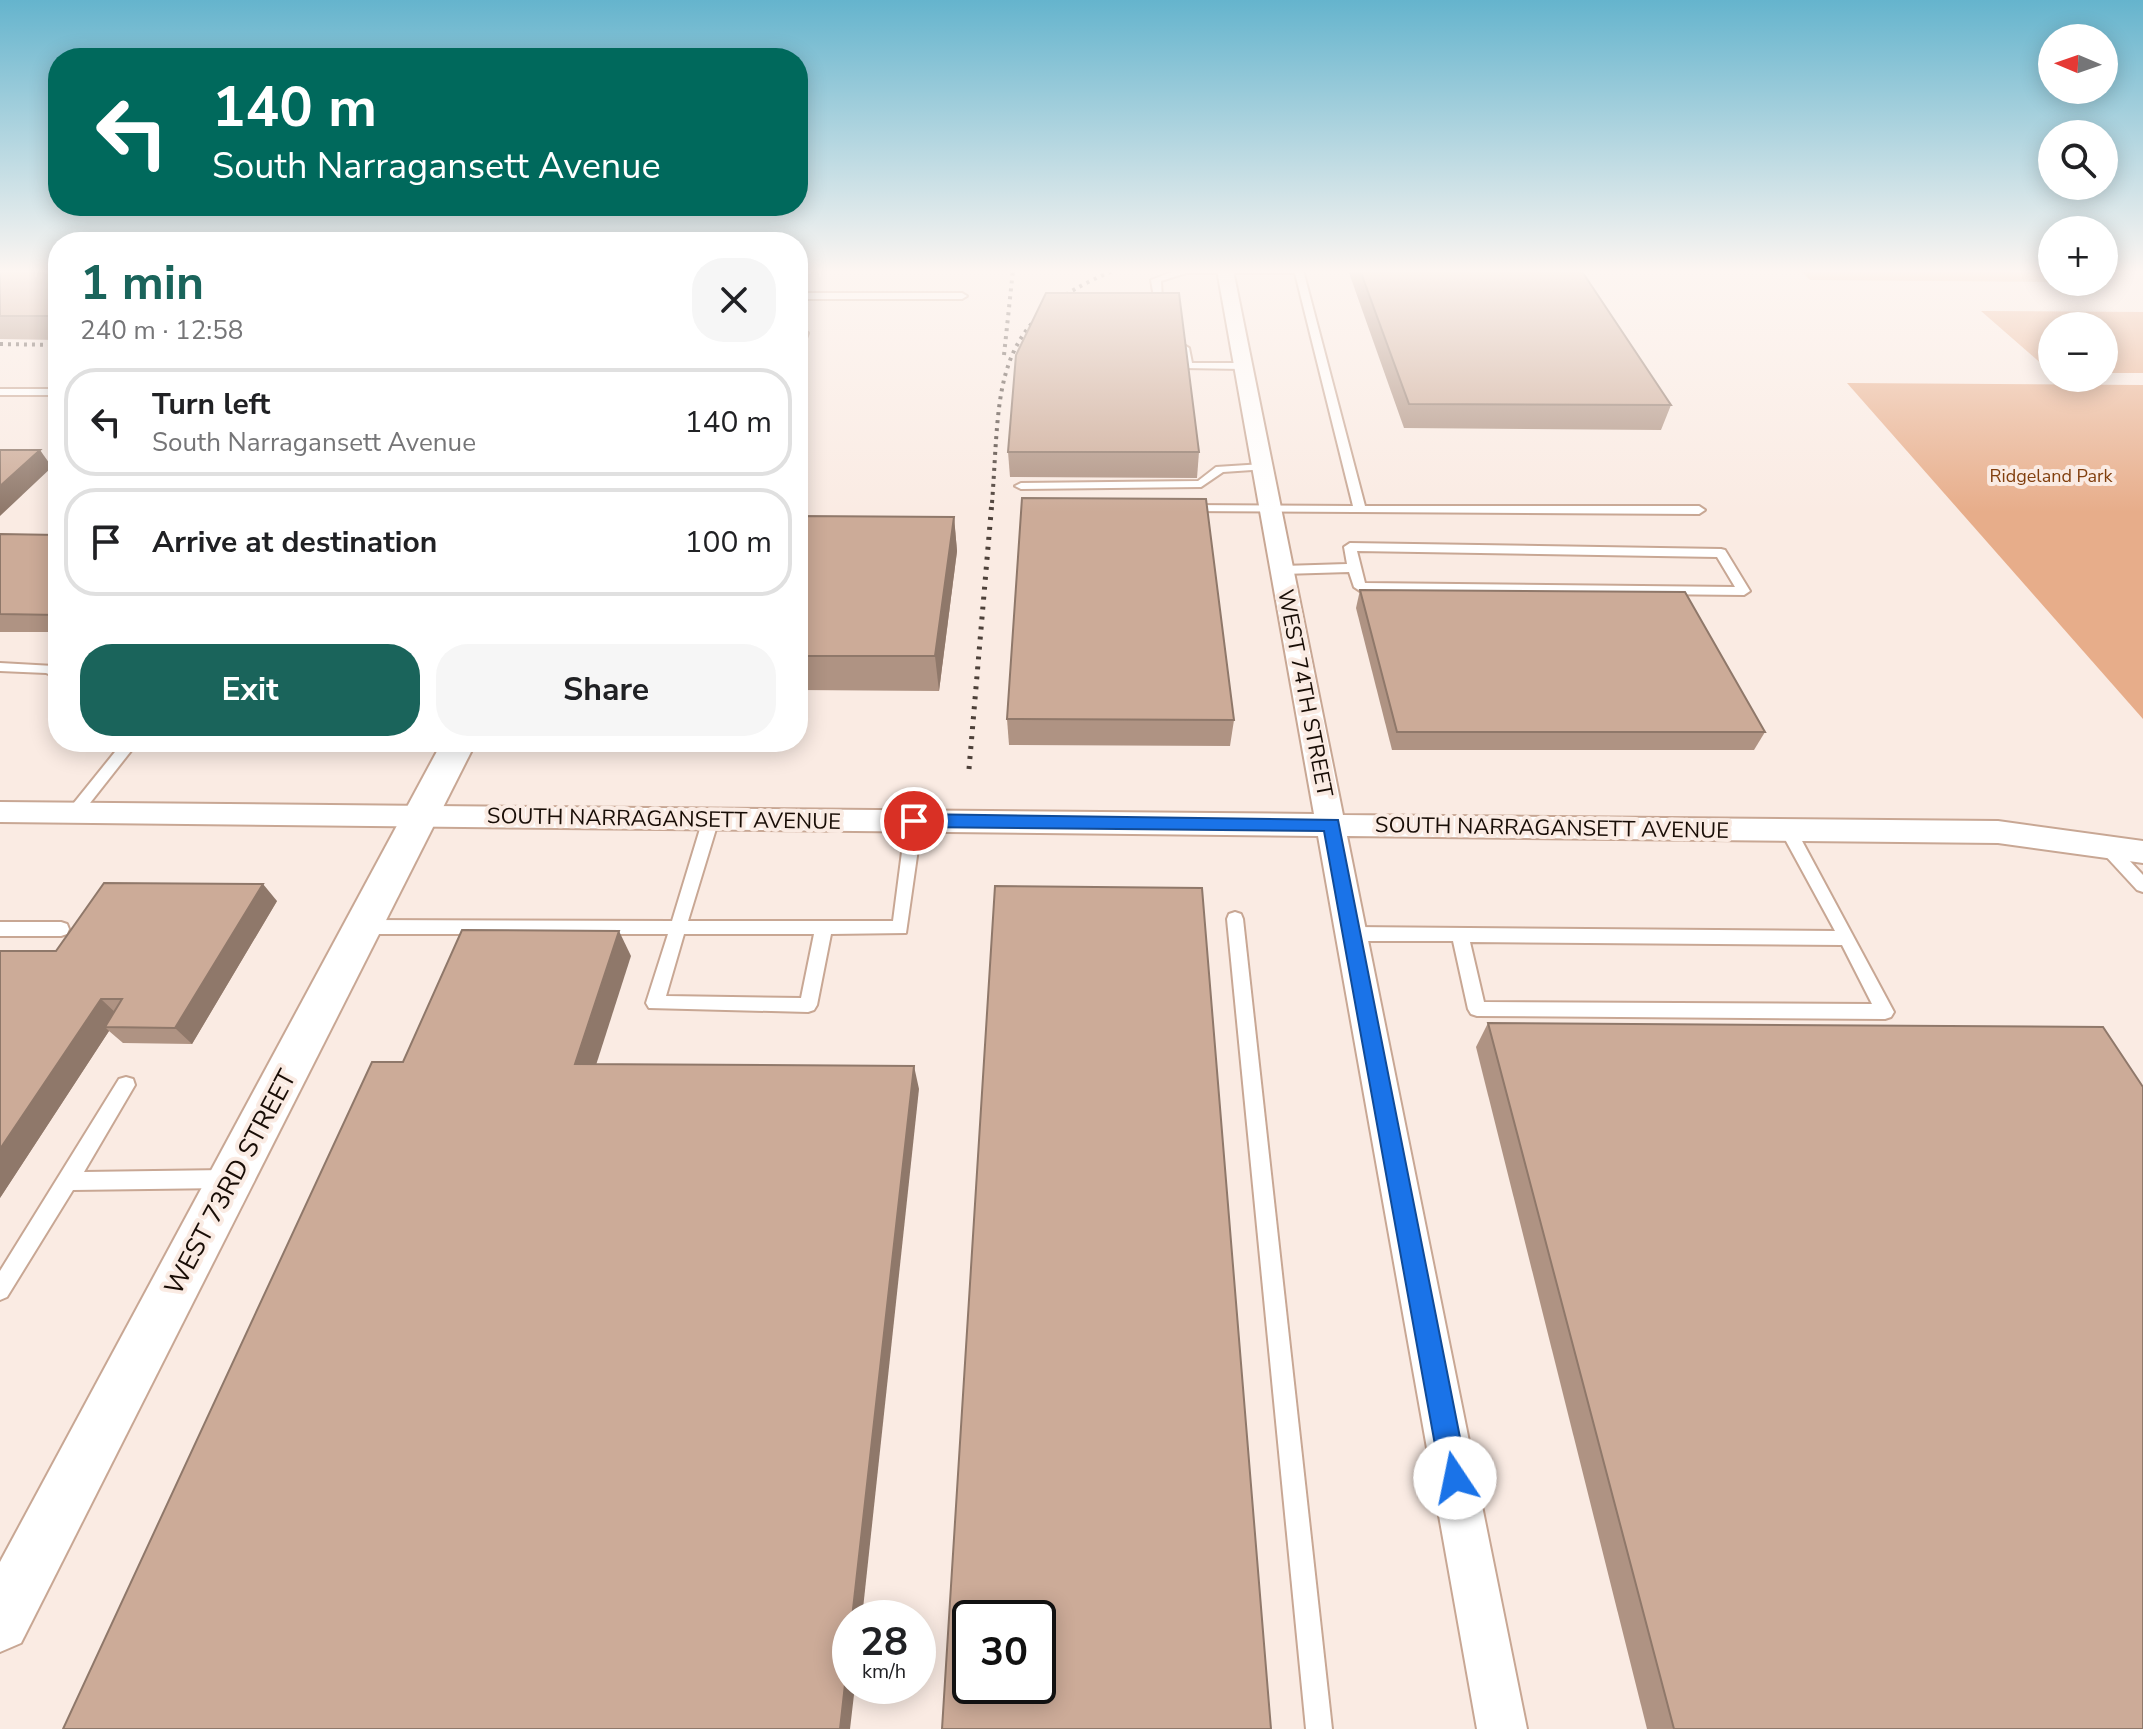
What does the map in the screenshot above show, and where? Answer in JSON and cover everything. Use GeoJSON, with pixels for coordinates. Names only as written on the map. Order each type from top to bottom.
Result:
{"type":"FeatureCollection","features":[{"type":"Feature","properties":{"kind":"street","name":"WEST 74TH STREET"},"geometry":{"type":"LineString","coordinates":[[1240,351],[1502,1729]]}},
{"type":"Feature","properties":{"kind":"street","name":"WEST 73RD STREET"},"geometry":{"type":"LineString","coordinates":[[0,1622],[454,752]]}},
{"type":"Feature","properties":{"kind":"street","name":"SOUTH NARRAGANSETT AVENUE"},"geometry":{"type":"LineString","coordinates":[[0,812],[1998,832],[2143,852]]}},
{"type":"Feature","properties":{"kind":"lane"},"geometry":{"type":"LineString","coordinates":[[1185,351],[1187,366],[1243,366]]}},
{"type":"Feature","properties":{"kind":"lane"},"geometry":{"type":"LineString","coordinates":[[1320,351],[1360,509]]}},
{"type":"Feature","properties":{"kind":"lane"},"geometry":{"type":"LineString","coordinates":[[0,392],[48,392]]}},
{"type":"Feature","properties":{"kind":"lane"},"geometry":{"type":"LineString","coordinates":[[1021,486],[1201,484],[1220,469],[1263,467]]}},
{"type":"Feature","properties":{"kind":"lane"},"geometry":{"type":"LineString","coordinates":[[1176,509],[1699,510]]}},
{"type":"Feature","properties":{"kind":"lane"},"geometry":{"type":"LineString","coordinates":[[1350,547],[1721,553],[1744,591],[1360,587],[1354,568],[1350,547]]}},
{"type":"Feature","properties":{"kind":"lane"},"geometry":{"type":"LineString","coordinates":[[1283,570],[1354,568]]}},
{"type":"Feature","properties":{"kind":"lane"},"geometry":{"type":"LineString","coordinates":[[0,667],[48,669]]}},
{"type":"Feature","properties":{"kind":"lane"},"geometry":{"type":"LineString","coordinates":[[74,813],[123,752]]}},
{"type":"Feature","properties":{"kind":"lane"},"geometry":{"type":"LineString","coordinates":[[711,819],[655,1003],[808,1005],[824,928]]}},
{"type":"Feature","properties":{"kind":"lane"},"geometry":{"type":"LineString","coordinates":[[364,927],[900,928],[914,821]]}},
{"type":"Feature","properties":{"kind":"lane"},"geometry":{"type":"LineString","coordinates":[[1460,935],[1477,1009],[1885,1012],[1788,830]]}},
{"type":"Feature","properties":{"kind":"lane"},"geometry":{"type":"LineString","coordinates":[[2107,847],[2143,886]]}},
{"type":"Feature","properties":{"kind":"lane"},"geometry":{"type":"LineString","coordinates":[[1235,919],[1319,1729]]}},
{"type":"Feature","properties":{"kind":"lane"},"geometry":{"type":"LineString","coordinates":[[0,929],[61,929]]}},
{"type":"Feature","properties":{"kind":"lane"},"geometry":{"type":"LineString","coordinates":[[1353,934],[1847,938]]}},
{"type":"Feature","properties":{"kind":"lane"},"geometry":{"type":"LineString","coordinates":[[0,1290],[126,1085]]}},
{"type":"Feature","properties":{"kind":"lane"},"geometry":{"type":"LineString","coordinates":[[68,1181],[232,1179]]}},
{"type":"Feature","properties":{"kind":"green space"},"geometry":{"type":"Polygon","coordinates":[[[2027,351],[2038,351],[2038,361],[2027,351]]]}},
{"type":"Feature","properties":{"kind":"green space"},"geometry":{"type":"Polygon","coordinates":[[[2118,351],[2143,351],[2143,373],[2118,373],[2118,351]]]}},
{"type":"Feature","properties":{"kind":"green space","name":"Ridgeland Park"},"geometry":{"type":"Polygon","coordinates":[[[1847,383],[2038,384],[2038,392],[2118,392],[2118,385],[2143,385],[2143,719],[1847,383]]]}},
{"type":"Feature","properties":{"kind":"building"},"geometry":{"type":"Polygon","coordinates":[[[1018,351],[1186,351],[1199,452],[1008,452],[1018,351]]]}},
{"type":"Feature","properties":{"kind":"building"},"geometry":{"type":"Polygon","coordinates":[[[1390,351],[1635,351],[1671,405],[1409,404],[1390,351]]]}},
{"type":"Feature","properties":{"kind":"building"},"geometry":{"type":"Polygon","coordinates":[[[0,450],[40,450],[0,486],[0,450]]]}},
{"type":"Feature","properties":{"kind":"building"},"geometry":{"type":"Polygon","coordinates":[[[1022,498],[1206,499],[1234,720],[1007,719],[1022,498]]]}},
{"type":"Feature","properties":{"kind":"building"},"geometry":{"type":"Polygon","coordinates":[[[808,516],[954,517],[935,656],[808,656],[808,516]]]}},
{"type":"Feature","properties":{"kind":"building"},"geometry":{"type":"Polygon","coordinates":[[[0,534],[48,535],[48,615],[0,614],[0,534]]]}},
{"type":"Feature","properties":{"kind":"building"},"geometry":{"type":"Polygon","coordinates":[[[1360,590],[1685,592],[1765,732],[1397,732],[1360,590]]]}},
{"type":"Feature","properties":{"kind":"building"},"geometry":{"type":"Polygon","coordinates":[[[104,883],[263,884],[175,1028],[105,1027],[122,999],[101,999],[0,1149],[0,951],[56,951],[104,883]]]}},
{"type":"Feature","properties":{"kind":"building"},"geometry":{"type":"Polygon","coordinates":[[[995,886],[1202,888],[1271,1729],[942,1729],[995,886]]]}},
{"type":"Feature","properties":{"kind":"building"},"geometry":{"type":"Polygon","coordinates":[[[462,930],[619,931],[575,1064],[914,1066],[854,1600],[832,1600],[832,1704],[843,1704],[840,1729],[63,1729],[372,1062],[403,1062],[462,930]]]}},
{"type":"Feature","properties":{"kind":"building"},"geometry":{"type":"Polygon","coordinates":[[[1488,1023],[2103,1027],[2143,1087],[2143,1729],[1674,1729],[1488,1023]]]}},
{"type":"Feature","properties":{"kind":"railway"},"geometry":{"type":"LineString","coordinates":[[1004,351],[1004,355]]}},
{"type":"Feature","properties":{"kind":"railway"},"geometry":{"type":"LineString","coordinates":[[992,503],[1002,391],[1015,351]]}},
{"type":"Feature","properties":{"kind":"railway"},"geometry":{"type":"LineString","coordinates":[[969,769],[992,501]]}},
{"type":"Feature","properties":{"kind":"route"},"geometry":{"type":"LineString","coordinates":[[914,821],[1332,825],[1455,1478]]}}]}
